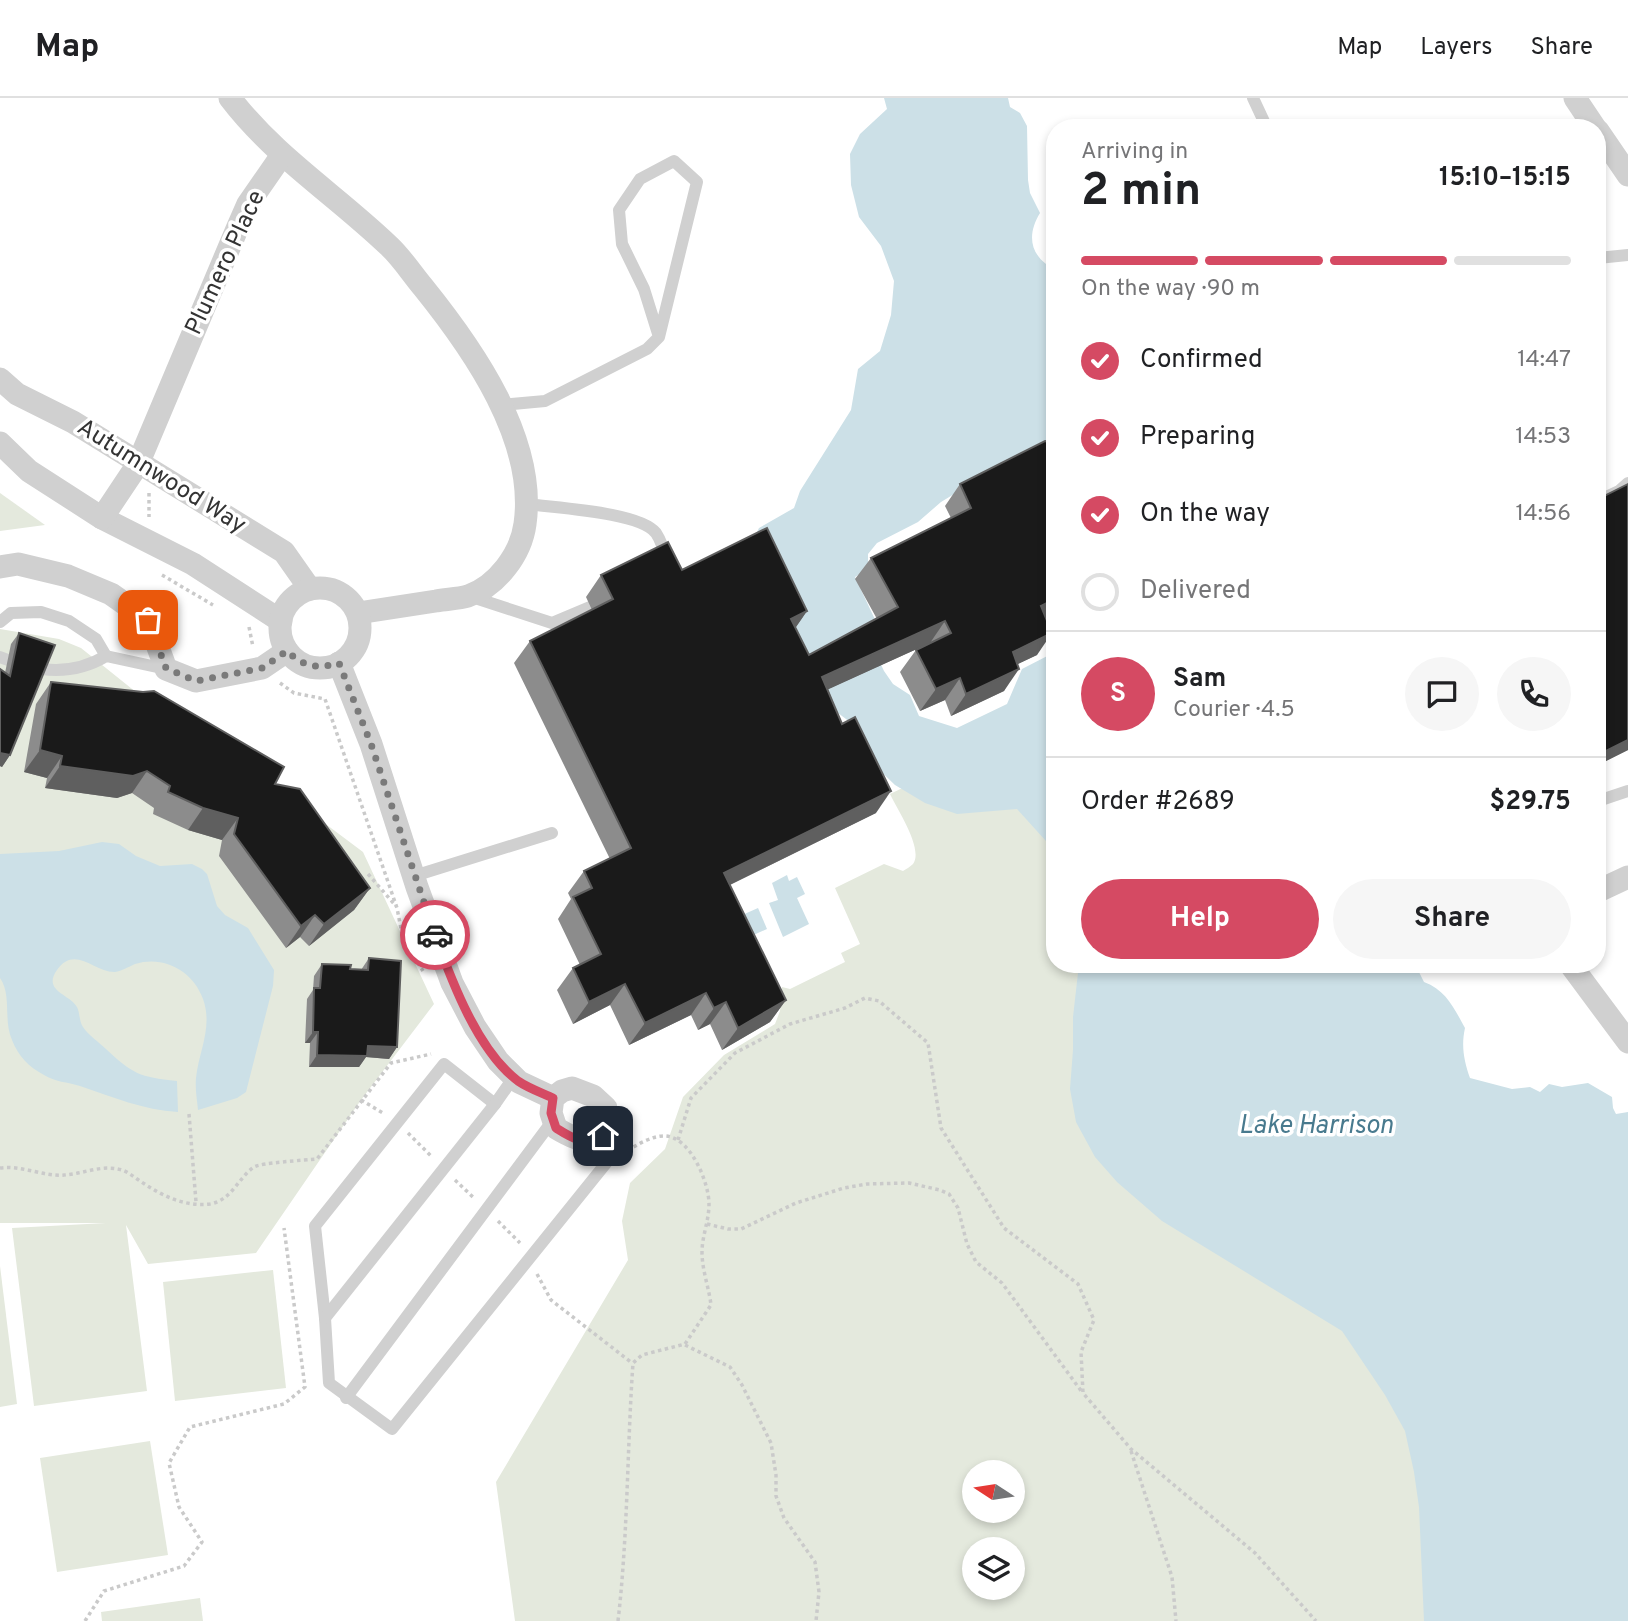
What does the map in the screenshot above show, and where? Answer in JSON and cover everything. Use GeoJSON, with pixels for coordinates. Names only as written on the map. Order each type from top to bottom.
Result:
{"type":"FeatureCollection","features":[{"type":"Feature","properties":{"kind":"street"},"geometry":{"type":"LineString","coordinates":[[230,98],[254,129],[390,247],[458,330],[501,405],[520,457],[528,504],[524,534],[512,561],[493,581],[468,595],[358,613]]}},
{"type":"Feature","properties":{"kind":"street"},"geometry":{"type":"LineString","coordinates":[[1575,98],[1589,119]]}},
{"type":"Feature","properties":{"kind":"street"},"geometry":{"type":"LineString","coordinates":[[1606,143],[1628,175]]}},
{"type":"Feature","properties":{"kind":"street","name":"Plumero Place"},"geometry":{"type":"LineString","coordinates":[[102,517],[138,464],[248,204],[282,155]]}},
{"type":"Feature","properties":{"kind":"street","name":"Autumnwood Way"},"geometry":{"type":"LineString","coordinates":[[0,379],[18,394],[73,422],[284,552],[310,589]]}},
{"type":"Feature","properties":{"kind":"street"},"geometry":{"type":"LineString","coordinates":[[0,443],[29,471],[102,517],[193,564],[281,621]]}},
{"type":"Feature","properties":{"kind":"street"},"geometry":{"type":"LineString","coordinates":[[0,568],[18,564],[68,576],[111,594],[148,620],[166,668],[196,681],[262,668],[287,651]]}},
{"type":"Feature","properties":{"kind":"street"},"geometry":{"type":"LineString","coordinates":[[310,589],[334,590],[350,601],[358,613],[360,621],[357,643],[350,655],[339,663],[324,668],[310,667],[287,651],[281,635],[281,621],[290,601],[310,589]]}},
{"type":"Feature","properties":{"kind":"street"},"geometry":{"type":"LineString","coordinates":[[339,663],[371,744],[452,983],[475,1027],[499,1061],[519,1082],[553,1109]]}},
{"type":"Feature","properties":{"kind":"street"},"geometry":{"type":"LineString","coordinates":[[1606,887],[1628,877]]}},
{"type":"Feature","properties":{"kind":"street"},"geometry":{"type":"LineString","coordinates":[[1577,973],[1628,1042]]}},
{"type":"Feature","properties":{"kind":"street"},"geometry":{"type":"LineString","coordinates":[[572,1088],[593,1097],[606,1108],[606,1132],[603,1136],[588,1142],[574,1139],[556,1128],[553,1109],[562,1091],[572,1088]]}},
{"type":"Feature","properties":{"kind":"lane"},"geometry":{"type":"LineString","coordinates":[[1254,98],[1263,119]]}},
{"type":"Feature","properties":{"kind":"lane"},"geometry":{"type":"LineString","coordinates":[[501,405],[545,401],[647,349],[659,337],[697,182],[674,161],[640,179],[619,210],[622,244],[644,289],[659,337]]}},
{"type":"Feature","properties":{"kind":"lane"},"geometry":{"type":"LineString","coordinates":[[1606,257],[1628,255]]}},
{"type":"Feature","properties":{"kind":"lane"},"geometry":{"type":"LineString","coordinates":[[1606,497],[1619,491],[1628,482]]}},
{"type":"Feature","properties":{"kind":"lane"},"geometry":{"type":"LineString","coordinates":[[528,504],[628,517],[655,531],[665,554],[664,568],[657,573]]}},
{"type":"Feature","properties":{"kind":"lane"},"geometry":{"type":"LineString","coordinates":[[468,595],[552,623],[590,607]]}},
{"type":"Feature","properties":{"kind":"lane"},"geometry":{"type":"LineString","coordinates":[[0,622],[11,613],[41,612],[69,621],[96,639],[106,656]]}},
{"type":"Feature","properties":{"kind":"lane"},"geometry":{"type":"LineString","coordinates":[[42,669],[60,671],[93,663],[106,656],[166,668]]}},
{"type":"Feature","properties":{"kind":"lane"},"geometry":{"type":"LineString","coordinates":[[1606,798],[1628,791]]}},
{"type":"Feature","properties":{"kind":"lane"},"geometry":{"type":"LineString","coordinates":[[414,876],[552,833]]}},
{"type":"Feature","properties":{"kind":"lane"},"geometry":{"type":"LineString","coordinates":[[495,1104],[444,1064],[315,1226],[329,1382],[346,1398],[392,1429],[607,1162],[603,1136]]}},
{"type":"Feature","properties":{"kind":"lane"},"geometry":{"type":"LineString","coordinates":[[325,1318],[445,1170],[514,1077]]}},
{"type":"Feature","properties":{"kind":"lane"},"geometry":{"type":"LineString","coordinates":[[346,1398],[485,1209],[553,1109]]}},
{"type":"Feature","properties":{"kind":"path"},"geometry":{"type":"LineString","coordinates":[[155,570],[214,606]]}},
{"type":"Feature","properties":{"kind":"path"},"geometry":{"type":"LineString","coordinates":[[249,627],[252,646],[262,668],[294,693],[325,699],[397,908],[403,939],[425,976]]}},
{"type":"Feature","properties":{"kind":"path"},"geometry":{"type":"LineString","coordinates":[[368,874],[397,908]]}},
{"type":"Feature","properties":{"kind":"path"},"geometry":{"type":"LineString","coordinates":[[678,1140],[691,1098],[735,1053],[790,1024],[845,1009],[865,998],[879,1000],[928,1043],[941,1129],[1004,1228],[1078,1284],[1094,1320],[1081,1352],[1083,1393]]}},
{"type":"Feature","properties":{"kind":"path"},"geometry":{"type":"LineString","coordinates":[[0,1168],[38,1170],[61,1176],[112,1168],[125,1171],[165,1197],[178,1202],[210,1203],[225,1198],[254,1167],[263,1163],[279,1164],[317,1158],[391,1063],[432,1054]]}},
{"type":"Feature","properties":{"kind":"path"},"geometry":{"type":"LineString","coordinates":[[361,1100],[396,1122],[522,1244],[551,1300],[633,1363]]}},
{"type":"Feature","properties":{"kind":"path"},"geometry":{"type":"LineString","coordinates":[[189,1114],[196,1203]]}},
{"type":"Feature","properties":{"kind":"path"},"geometry":{"type":"LineString","coordinates":[[607,1162],[656,1137],[665,1136],[678,1140],[699,1167],[705,1181],[709,1207],[702,1241],[702,1256],[711,1305],[685,1344]]}},
{"type":"Feature","properties":{"kind":"path"},"geometry":{"type":"LineString","coordinates":[[707,1224],[741,1229],[796,1203],[867,1184],[909,1183],[949,1194],[958,1208],[967,1244],[976,1262],[1002,1283],[1083,1393],[1131,1449],[1255,1553],[1316,1621]]}},
{"type":"Feature","properties":{"kind":"path"},"geometry":{"type":"LineString","coordinates":[[85,1621],[104,1591],[184,1566],[202,1542],[179,1507],[169,1463],[190,1427],[284,1404],[305,1387],[284,1228]]}},
{"type":"Feature","properties":{"kind":"path"},"geometry":{"type":"LineString","coordinates":[[618,1621],[625,1564],[628,1434],[633,1363],[642,1355],[685,1344],[730,1367],[771,1443],[776,1496],[784,1518],[815,1562],[818,1592],[816,1621]]}},
{"type":"Feature","properties":{"kind":"path"},"geometry":{"type":"LineString","coordinates":[[1131,1449],[1172,1577],[1176,1621]]}},
{"type":"Feature","properties":{"kind":"shaded area"},"geometry":{"type":"Polygon","coordinates":[[[0,493],[45,525],[0,531],[0,493]]]}},
{"type":"Feature","properties":{"kind":"shaded area"},"geometry":{"type":"Polygon","coordinates":[[[0,629],[59,639],[81,648],[157,709],[267,780],[363,852],[434,1004],[361,1100],[256,1253],[148,1264],[126,1225],[147,1391],[34,1406],[12,1228],[106,1223],[0,1223],[0,629]]]}},
{"type":"Feature","properties":{"kind":"shaded area"},"geometry":{"type":"Polygon","coordinates":[[[961,760],[1046,772],[1046,973],[1236,973],[1628,1621],[515,1621],[496,1482],[628,1260],[622,1221],[630,1183],[665,1149],[683,1097],[724,1055],[775,1024],[780,1011],[782,987],[790,989],[845,962],[841,953],[860,944],[835,888],[884,864],[903,871],[913,864],[915,857],[912,839],[890,794],[961,760]]]}},
{"type":"Feature","properties":{"kind":"shaded area"},"geometry":{"type":"Polygon","coordinates":[[[0,1266],[17,1404],[0,1407],[0,1266]]]}},
{"type":"Feature","properties":{"kind":"shaded area"},"geometry":{"type":"Polygon","coordinates":[[[273,1270],[286,1388],[175,1401],[163,1282],[273,1270]]]}},
{"type":"Feature","properties":{"kind":"shaded area"},"geometry":{"type":"Polygon","coordinates":[[[150,1441],[168,1555],[57,1572],[40,1458],[150,1441]]]}},
{"type":"Feature","properties":{"kind":"shaded area"},"geometry":{"type":"Polygon","coordinates":[[[200,1598],[203,1621],[102,1621],[101,1612],[200,1598]]]}},
{"type":"Feature","properties":{"kind":"water"},"geometry":{"type":"Polygon","coordinates":[[[884,98],[1008,98],[1010,107],[1020,113],[1027,126],[1028,180],[1030,193],[1040,213],[1032,240],[1036,253],[1046,264],[1046,448],[964,488],[941,502],[918,522],[877,543],[868,554],[868,569],[855,577],[879,628],[867,635],[884,671],[893,684],[910,695],[919,716],[957,728],[1007,704],[1022,669],[1046,657],[1046,841],[1017,809],[957,814],[925,803],[895,785],[868,759],[850,722],[826,704],[754,538],[759,528],[794,508],[800,491],[851,410],[858,369],[880,351],[891,315],[894,281],[881,246],[859,217],[851,185],[850,154],[860,134],[887,109],[884,98]]]}},
{"type":"Feature","properties":{"kind":"water"},"geometry":{"type":"Polygon","coordinates":[[[102,842],[119,844],[136,856],[160,866],[192,864],[202,869],[207,874],[217,906],[225,915],[248,928],[274,970],[273,986],[246,1092],[237,1098],[198,1110],[196,1078],[206,1029],[206,1009],[192,980],[185,973],[167,964],[146,962],[115,972],[71,959],[57,970],[53,983],[59,992],[77,1007],[85,1030],[123,1064],[145,1076],[177,1081],[178,1112],[140,1106],[52,1079],[29,1065],[14,1046],[9,1032],[6,992],[0,978],[0,854],[59,851],[102,842]]]}},
{"type":"Feature","properties":{"kind":"water"},"geometry":{"type":"Polygon","coordinates":[[[787,875],[789,881],[797,877],[805,894],[797,898],[809,924],[783,937],[769,903],[778,900],[772,883],[787,875]]]}},
{"type":"Feature","properties":{"kind":"water"},"geometry":{"type":"Polygon","coordinates":[[[758,908],[767,929],[749,937],[740,916],[758,908]]]}},
{"type":"Feature","properties":{"kind":"water","name":"Lake Harrison"},"geometry":{"type":"Polygon","coordinates":[[[1078,973],[1420,973],[1424,982],[1444,995],[1465,1028],[1464,1053],[1470,1078],[1512,1089],[1530,1087],[1540,1092],[1549,1084],[1562,1087],[1588,1083],[1612,1097],[1616,1114],[1628,1112],[1628,1621],[1424,1621],[1419,1507],[1414,1472],[1405,1431],[1385,1395],[1342,1331],[1162,1221],[1117,1182],[1095,1157],[1076,1122],[1070,1089],[1078,973]]]}},
{"type":"Feature","properties":{"kind":"building"},"geometry":{"type":"Polygon","coordinates":[[[1046,441],[1046,604],[1041,606],[1046,618],[1046,636],[1013,652],[1019,669],[966,694],[960,678],[936,689],[916,650],[951,633],[945,621],[822,677],[842,724],[855,717],[891,791],[724,873],[786,1000],[738,1028],[726,1002],[714,1008],[706,993],[645,1023],[625,984],[589,1002],[573,968],[601,954],[573,897],[592,888],[584,871],[631,848],[530,641],[613,599],[601,575],[668,542],[682,570],[767,528],[807,611],[791,619],[809,655],[898,607],[871,558],[971,508],[960,484],[1046,441]]]}},
{"type":"Feature","properties":{"kind":"building"},"geometry":{"type":"Polygon","coordinates":[[[1628,484],[1628,740],[1606,751],[1606,495],[1628,484]]]}},
{"type":"Feature","properties":{"kind":"building"},"geometry":{"type":"Polygon","coordinates":[[[19,633],[55,645],[10,755],[0,753],[0,669],[10,676],[19,633]]]}},
{"type":"Feature","properties":{"kind":"building"},"geometry":{"type":"Polygon","coordinates":[[[51,682],[154,691],[284,767],[275,784],[300,789],[370,888],[324,924],[315,915],[301,926],[234,834],[238,818],[203,808],[168,792],[170,786],[147,771],[133,776],[60,766],[62,756],[40,750],[51,682]]]}},
{"type":"Feature","properties":{"kind":"building"},"geometry":{"type":"Polygon","coordinates":[[[369,958],[401,961],[397,1047],[368,1046],[367,1056],[317,1055],[318,1032],[313,1032],[314,988],[320,988],[322,964],[351,965],[350,969],[368,970],[369,958]]]}},
{"type":"Feature","properties":{"kind":"way so far"},"geometry":{"type":"LineString","coordinates":[[148,620],[166,668],[196,681],[262,668],[287,651],[310,667],[324,668],[339,663],[371,744],[435,935]]}},
{"type":"Feature","properties":{"kind":"route"},"geometry":{"type":"LineString","coordinates":[[435,935],[452,983],[475,1027],[499,1061],[519,1082],[553,1098],[551,1113],[556,1128],[574,1139],[588,1142],[603,1136]]}}]}
